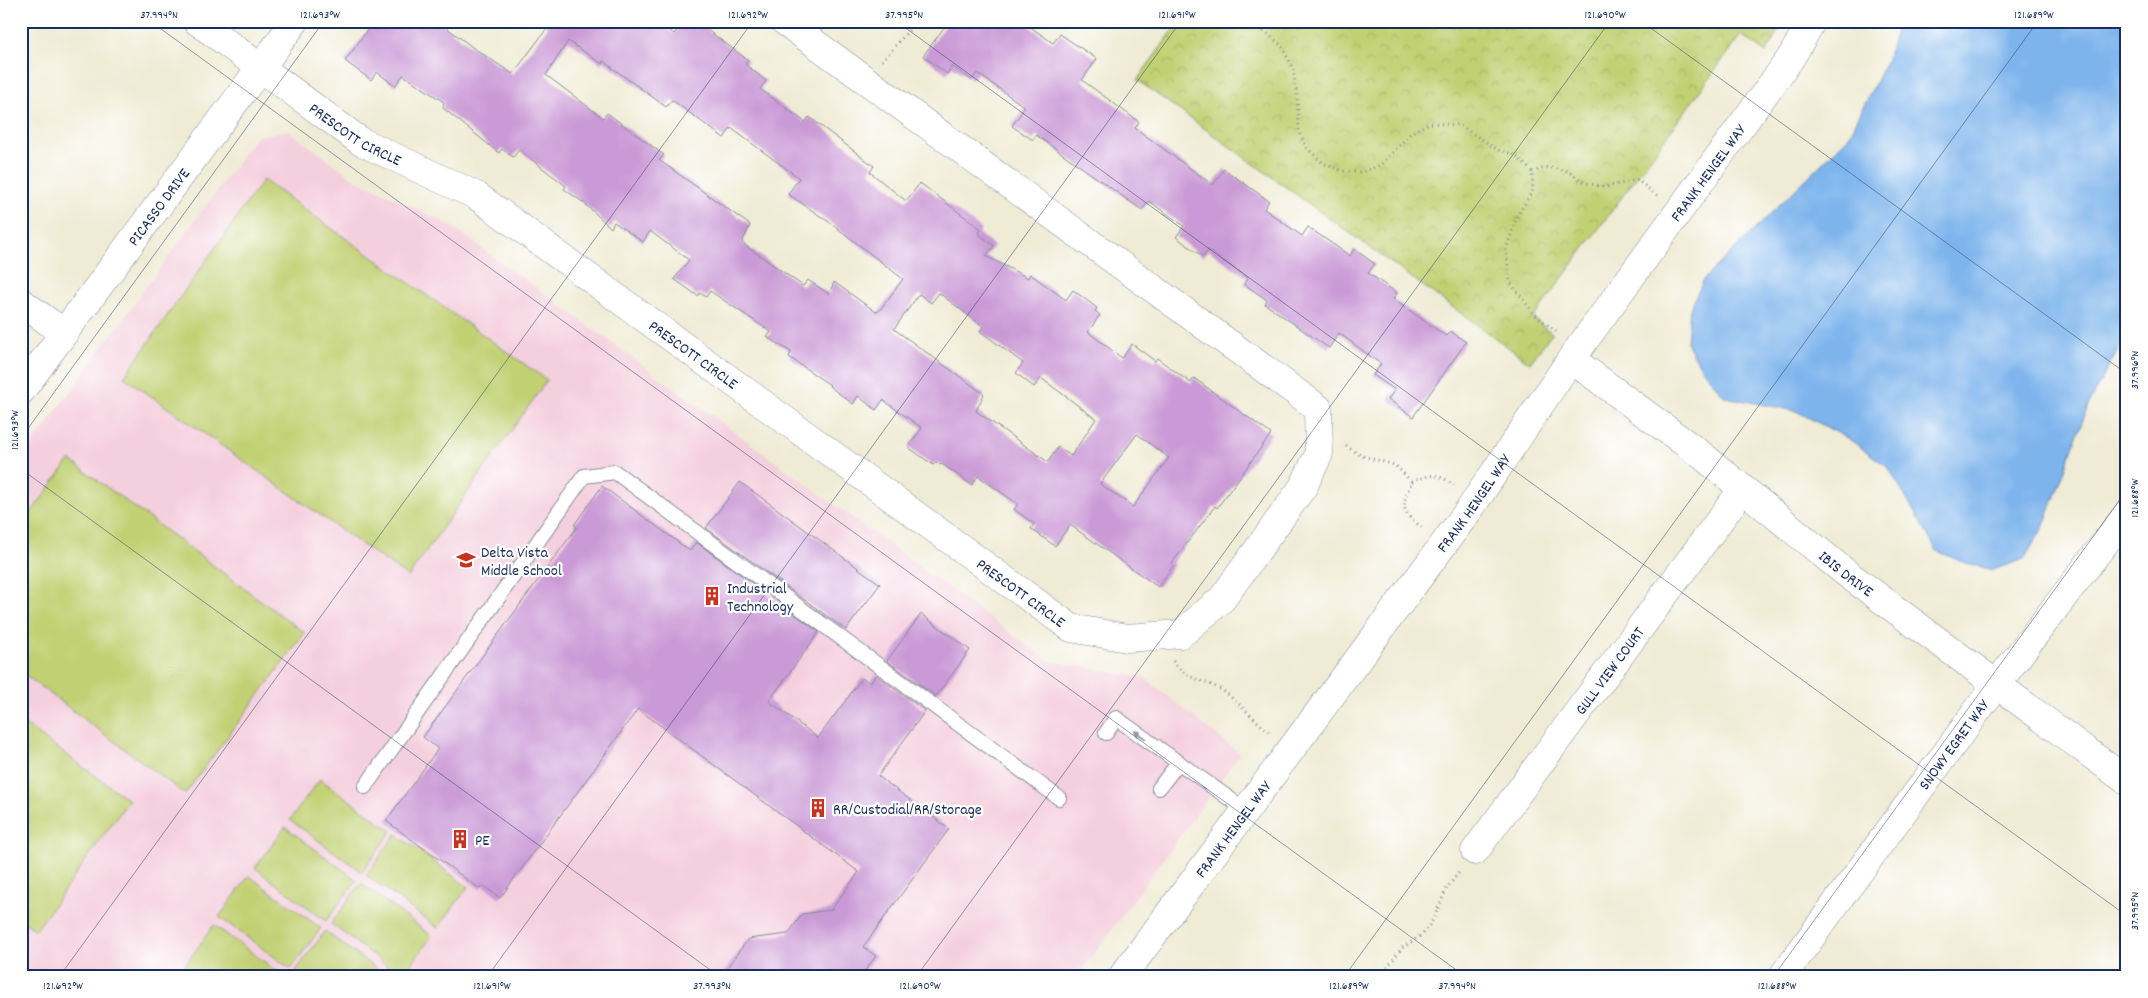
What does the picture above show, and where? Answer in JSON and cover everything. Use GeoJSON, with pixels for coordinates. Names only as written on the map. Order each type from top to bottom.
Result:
{"type":"FeatureCollection","features":[{"type":"Feature","properties":{"kind":"street","name":"PRESCOTT CIRCLE"},"geometry":{"type":"LineString","coordinates":[[197,21],[360,141],[477,196],[1071,628],[1127,638],[1182,634],[1222,599],[1303,487],[1319,454],[1318,408],[784,21]]}},
{"type":"Feature","properties":{"kind":"street","name":"PICASSO DRIVE"},"geometry":{"type":"LineString","coordinates":[[21,392],[295,21]]}},
{"type":"Feature","properties":{"kind":"street","name":"FRANK HENGEL WAY"},"geometry":{"type":"LineString","coordinates":[[1122,977],[1244,810],[1476,500],[1571,359],[1790,59],[1812,21]]}},
{"type":"Feature","properties":{"kind":"street"},"geometry":{"type":"LineString","coordinates":[[21,302],[64,333]]}},
{"type":"Feature","properties":{"kind":"street","name":"IBIS DRIVE"},"geometry":{"type":"LineString","coordinates":[[1571,359],[1704,457],[1742,490],[1846,573],[2127,781]]}},
{"type":"Feature","properties":{"kind":"street","name":"GULL VIEW COURT"},"geometry":{"type":"LineString","coordinates":[[1475,851],[1742,490]]}},
{"type":"Feature","properties":{"kind":"street","name":"SNOWY EGRET WAY"},"geometry":{"type":"LineString","coordinates":[[1782,977],[1996,685],[2127,514]]}},
{"type":"Feature","properties":{"kind":"lane"},"geometry":{"type":"LineString","coordinates":[[365,787],[584,476],[615,472],[1059,798]]}},
{"type":"Feature","properties":{"kind":"lane"},"geometry":{"type":"LineString","coordinates":[[1106,733],[1116,718],[1244,810]]}},
{"type":"Feature","properties":{"kind":"lane"},"geometry":{"type":"LineString","coordinates":[[1159,788],[1179,762]]}},
{"type":"Feature","properties":{"kind":"path"},"geometry":{"type":"LineString","coordinates":[[867,81],[887,54],[917,21]]}},
{"type":"Feature","properties":{"kind":"path"},"geometry":{"type":"LineString","coordinates":[[1153,21],[1162,30],[1182,21]]}},
{"type":"Feature","properties":{"kind":"path"},"geometry":{"type":"LineString","coordinates":[[1246,21],[1267,33],[1282,46],[1293,69],[1299,131],[1307,148],[1324,162],[1342,171],[1362,172],[1381,165],[1412,132],[1429,123],[1459,125],[1498,150],[1516,155],[1532,172],[1533,190],[1517,216],[1506,250],[1510,282],[1534,314],[1557,332],[1571,359]]}},
{"type":"Feature","properties":{"kind":"path"},"geometry":{"type":"LineString","coordinates":[[1532,172],[1548,167],[1567,171],[1586,183],[1605,187],[1636,180],[1679,211]]}},
{"type":"Feature","properties":{"kind":"path"},"geometry":{"type":"LineString","coordinates":[[1318,440],[1350,446],[1362,456],[1395,465],[1412,482]]}},
{"type":"Feature","properties":{"kind":"path"},"geometry":{"type":"LineString","coordinates":[[1444,543],[1408,518],[1404,505],[1406,494],[1412,482],[1427,476],[1440,476],[1476,500]]}},
{"type":"Feature","properties":{"kind":"path"},"geometry":{"type":"LineString","coordinates":[[1163,636],[1177,668],[1188,677],[1225,693],[1256,722],[1291,747]]}},
{"type":"Feature","properties":{"kind":"path"},"geometry":{"type":"LineString","coordinates":[[1384,977],[1388,966],[1402,948],[1424,934],[1433,920],[1447,888],[1475,851]]}},
{"type":"Feature","properties":{"kind":"shaded area","name":"Delta Vista Middle School"},"geometry":{"type":"Polygon","coordinates":[[[287,130],[353,178],[450,225],[1049,661],[1145,678],[1240,754],[1077,977],[21,977],[21,459],[256,137],[287,130]]]}},
{"type":"Feature","properties":{"kind":"green space"},"geometry":{"type":"Polygon","coordinates":[[[1180,21],[1784,21],[1766,53],[1741,35],[1533,318],[1552,333],[1530,363],[1137,80],[1180,21]]]}},
{"type":"Feature","properties":{"kind":"green space"},"geometry":{"type":"Polygon","coordinates":[[[263,180],[547,380],[408,577],[124,377],[263,180]]]}},
{"type":"Feature","properties":{"kind":"green space"},"geometry":{"type":"Polygon","coordinates":[[[70,460],[305,633],[185,794],[21,672],[21,526],[70,460]]]}},
{"type":"Feature","properties":{"kind":"green space"},"geometry":{"type":"Polygon","coordinates":[[[21,722],[129,800],[36,930],[21,920],[21,722]]]}},
{"type":"Feature","properties":{"kind":"green space"},"geometry":{"type":"Polygon","coordinates":[[[320,779],[392,831],[362,872],[290,820],[320,779]]]}},
{"type":"Feature","properties":{"kind":"green space"},"geometry":{"type":"Polygon","coordinates":[[[285,827],[357,880],[326,921],[255,868],[285,827]]]}},
{"type":"Feature","properties":{"kind":"green space"},"geometry":{"type":"Polygon","coordinates":[[[396,834],[468,887],[438,928],[366,875],[396,834]]]}},
{"type":"Feature","properties":{"kind":"green space"},"geometry":{"type":"Polygon","coordinates":[[[249,876],[321,928],[291,969],[219,917],[249,876]]]}},
{"type":"Feature","properties":{"kind":"green space"},"geometry":{"type":"Polygon","coordinates":[[[361,883],[432,936],[402,977],[331,924],[361,883]]]}},
{"type":"Feature","properties":{"kind":"green space"},"geometry":{"type":"Polygon","coordinates":[[[214,925],[285,977],[199,977],[184,966],[214,925]]]}},
{"type":"Feature","properties":{"kind":"green space"},"geometry":{"type":"Polygon","coordinates":[[[325,931],[387,977],[301,977],[295,972],[325,931]]]}},
{"type":"Feature","properties":{"kind":"water"},"geometry":{"type":"Polygon","coordinates":[[[1899,21],[2127,21],[2127,339],[2121,344],[2090,401],[2044,526],[2024,559],[1993,570],[1965,563],[1937,551],[1888,467],[1849,439],[1796,411],[1725,397],[1702,369],[1687,343],[1690,309],[1704,279],[1848,138],[1888,57],[1899,21]]]}},
{"type":"Feature","properties":{"kind":"building"},"geometry":{"type":"Polygon","coordinates":[[[374,21],[438,21],[472,47],[513,74],[548,27],[539,21],[657,21],[674,34],[684,21],[695,21],[748,60],[745,64],[766,81],[760,89],[805,122],[809,117],[874,166],[870,172],[906,201],[920,183],[981,229],[979,234],[994,246],[986,256],[1028,278],[1030,274],[1066,300],[1073,290],[1097,308],[1095,311],[1100,315],[1088,332],[1122,358],[1132,344],[1155,361],[1157,358],[1191,383],[1194,378],[1271,434],[1217,508],[1215,506],[1172,563],[1174,565],[1158,587],[1070,525],[1055,546],[1031,529],[1034,524],[1014,509],[1018,504],[978,476],[972,485],[942,464],[936,462],[933,465],[908,447],[922,428],[883,400],[876,410],[858,396],[853,404],[830,385],[789,357],[791,352],[767,337],[771,332],[710,291],[706,297],[700,293],[698,296],[674,279],[689,260],[650,231],[643,242],[614,222],[611,228],[584,203],[564,189],[566,186],[519,150],[513,157],[502,149],[499,153],[443,108],[444,102],[403,75],[395,86],[377,72],[371,80],[345,61],[374,21]],[[568,41],[546,75],[603,118],[607,113],[664,155],[659,160],[750,225],[742,243],[803,286],[808,280],[829,294],[834,282],[876,312],[879,311],[903,279],[832,224],[788,194],[799,178],[731,128],[724,138],[672,100],[666,107],[603,61],[602,64],[568,41]],[[939,293],[931,303],[919,294],[894,329],[984,394],[976,411],[1048,462],[1058,447],[1071,456],[1096,419],[1041,378],[1034,387],[1016,373],[1023,363],[980,331],[984,327],[939,293]],[[1137,434],[1100,484],[1133,507],[1169,458],[1137,434]]]}},
{"type":"Feature","properties":{"kind":"building"},"geometry":{"type":"Polygon","coordinates":[[[949,21],[1022,21],[1053,43],[1060,34],[1097,59],[1082,80],[1139,122],[1135,128],[1213,185],[1224,169],[1269,201],[1264,209],[1302,236],[1308,227],[1350,256],[1354,249],[1375,264],[1368,273],[1397,293],[1393,299],[1446,336],[1450,331],[1466,342],[1413,417],[1388,399],[1395,390],[1373,375],[1381,364],[1339,333],[1329,348],[1265,304],[1267,300],[1244,284],[1248,278],[1208,250],[1203,257],[1176,237],[1184,226],[1149,201],[1142,210],[1036,135],[1033,140],[1012,126],[1025,107],[977,73],[972,80],[952,66],[947,74],[923,56],[949,21]]]}},
{"type":"Feature","properties":{"kind":"building"},"geometry":{"type":"Polygon","coordinates":[[[740,482],[880,584],[846,630],[706,528],[740,482]]]}},
{"type":"Feature","properties":{"kind":"building"},"geometry":{"type":"Polygon","coordinates":[[[602,486],[690,551],[696,542],[819,632],[769,701],[818,738],[862,678],[870,683],[876,675],[925,711],[878,776],[949,829],[863,947],[876,956],[860,977],[720,977],[748,939],[788,934],[802,914],[831,910],[859,872],[638,709],[500,898],[483,885],[480,889],[386,821],[438,749],[423,737],[577,527],[574,525],[602,486]]]}},
{"type":"Feature","properties":{"kind":"building"},"geometry":{"type":"Polygon","coordinates":[[[921,614],[970,650],[936,696],[887,661],[921,614]]]}},
{"type":"Feature","properties":{"kind":"place","name":"Delta Vista Middle School"},"geometry":{"type":"Point","coordinates":[466,560]}},
{"type":"Feature","properties":{"kind":"place","name":"Industrial Technology"},"geometry":{"type":"Point","coordinates":[712,596]}},
{"type":"Feature","properties":{"kind":"place","name":"RR/Custodial/RR/Storage"},"geometry":{"type":"Point","coordinates":[818,808]}},
{"type":"Feature","properties":{"kind":"place","name":"PE"},"geometry":{"type":"Point","coordinates":[460,839]}}]}
